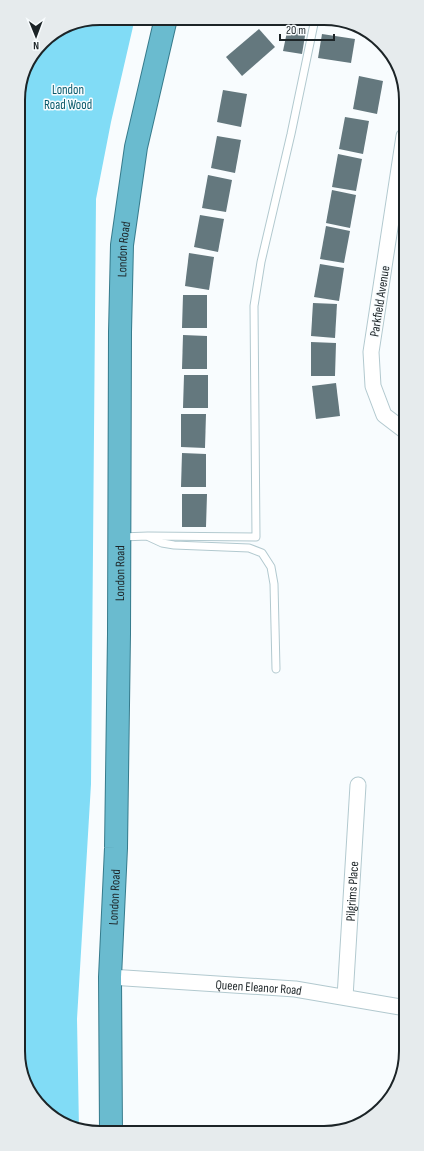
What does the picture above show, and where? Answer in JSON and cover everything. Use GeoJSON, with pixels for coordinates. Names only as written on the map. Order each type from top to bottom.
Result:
{"type":"FeatureCollection","features":[{"type":"Feature","properties":{"kind":"highway","name":"London Road"},"geometry":{"type":"LineString","coordinates":[[111,1126],[110,977],[116,840],[122,245],[136,147],[164,25]]}},
{"type":"Feature","properties":{"kind":"street","name":"Parkfield Avenue"},"geometry":{"type":"LineString","coordinates":[[399,169],[371,352],[373,386],[384,415],[399,426]]}},
{"type":"Feature","properties":{"kind":"street","name":"Pilgrims Place"},"geometry":{"type":"LineString","coordinates":[[345,998],[358,785]]}},
{"type":"Feature","properties":{"kind":"street","name":"Queen Eleanor Road"},"geometry":{"type":"LineString","coordinates":[[110,977],[295,988],[399,1007]]}},
{"type":"Feature","properties":{"kind":"lane"},"geometry":{"type":"LineString","coordinates":[[120,537],[256,537],[254,306],[261,262],[291,134],[314,25]]}},
{"type":"Feature","properties":{"kind":"lane"},"geometry":{"type":"LineString","coordinates":[[148,536],[162,543],[174,545],[249,548],[262,553],[271,567],[274,584],[276,669]]}},
{"type":"Feature","properties":{"kind":"green space","name":"London Road Wood"},"geometry":{"type":"Polygon","coordinates":[[[133,25],[111,122],[96,199],[91,784],[77,1019],[79,1123],[54,1111],[40,1097],[31,1080],[26,1066],[25,1056],[25,95],[31,71],[39,56],[56,56],[56,39],[85,26],[133,25]]]}},
{"type":"Feature","properties":{"kind":"building"},"geometry":{"type":"Polygon","coordinates":[[[288,27],[306,30],[302,54],[283,51],[288,27]]]}},
{"type":"Feature","properties":{"kind":"building"},"geometry":{"type":"Polygon","coordinates":[[[259,29],[275,47],[242,76],[226,57],[259,29]]]}},
{"type":"Feature","properties":{"kind":"building"},"geometry":{"type":"Polygon","coordinates":[[[322,34],[355,39],[351,63],[318,58],[322,34]]]}},
{"type":"Feature","properties":{"kind":"building"},"geometry":{"type":"Polygon","coordinates":[[[359,76],[383,81],[377,114],[353,109],[359,76]]]}},
{"type":"Feature","properties":{"kind":"building"},"geometry":{"type":"Polygon","coordinates":[[[223,90],[247,94],[241,127],[217,122],[223,90]]]}},
{"type":"Feature","properties":{"kind":"building"},"geometry":{"type":"Polygon","coordinates":[[[345,117],[369,121],[363,154],[339,149],[345,117]]]}},
{"type":"Feature","properties":{"kind":"building"},"geometry":{"type":"Polygon","coordinates":[[[217,136],[241,140],[235,173],[211,168],[217,136]]]}},
{"type":"Feature","properties":{"kind":"building"},"geometry":{"type":"Polygon","coordinates":[[[338,154],[362,159],[356,191],[332,187],[338,154]]]}},
{"type":"Feature","properties":{"kind":"building"},"geometry":{"type":"Polygon","coordinates":[[[208,175],[232,180],[226,212],[202,208],[208,175]]]}},
{"type":"Feature","properties":{"kind":"building"},"geometry":{"type":"Polygon","coordinates":[[[332,190],[356,195],[350,228],[326,223],[332,190]]]}},
{"type":"Feature","properties":{"kind":"building"},"geometry":{"type":"Polygon","coordinates":[[[200,215],[224,219],[218,252],[194,247],[200,215]]]}},
{"type":"Feature","properties":{"kind":"building"},"geometry":{"type":"Polygon","coordinates":[[[326,226],[350,231],[344,263],[320,259],[326,226]]]}},
{"type":"Feature","properties":{"kind":"building"},"geometry":{"type":"Polygon","coordinates":[[[189,253],[214,257],[209,290],[185,286],[189,253]]]}},
{"type":"Feature","properties":{"kind":"building"},"geometry":{"type":"Polygon","coordinates":[[[320,264],[344,268],[339,301],[314,297],[320,264]]]}},
{"type":"Feature","properties":{"kind":"building"},"geometry":{"type":"Polygon","coordinates":[[[183,295],[207,295],[207,328],[182,328],[183,295]]]}},
{"type":"Feature","properties":{"kind":"building"},"geometry":{"type":"Polygon","coordinates":[[[313,303],[337,304],[335,338],[311,336],[313,303]]]}},
{"type":"Feature","properties":{"kind":"building"},"geometry":{"type":"Polygon","coordinates":[[[183,335],[207,336],[207,369],[182,369],[183,335]]]}},
{"type":"Feature","properties":{"kind":"building"},"geometry":{"type":"Polygon","coordinates":[[[311,342],[336,343],[335,376],[311,376],[311,342]]]}},
{"type":"Feature","properties":{"kind":"building"},"geometry":{"type":"Polygon","coordinates":[[[184,375],[208,375],[208,408],[183,408],[184,375]]]}},
{"type":"Feature","properties":{"kind":"building"},"geometry":{"type":"Polygon","coordinates":[[[336,383],[340,416],[316,419],[312,386],[336,383]]]}},
{"type":"Feature","properties":{"kind":"building"},"geometry":{"type":"Polygon","coordinates":[[[181,414],[206,414],[205,448],[181,447],[181,414]]]}},
{"type":"Feature","properties":{"kind":"building"},"geometry":{"type":"Polygon","coordinates":[[[182,453],[206,454],[206,487],[181,487],[182,453]]]}},
{"type":"Feature","properties":{"kind":"building"},"geometry":{"type":"Polygon","coordinates":[[[182,494],[207,494],[206,527],[182,527],[182,494]]]}}]}
